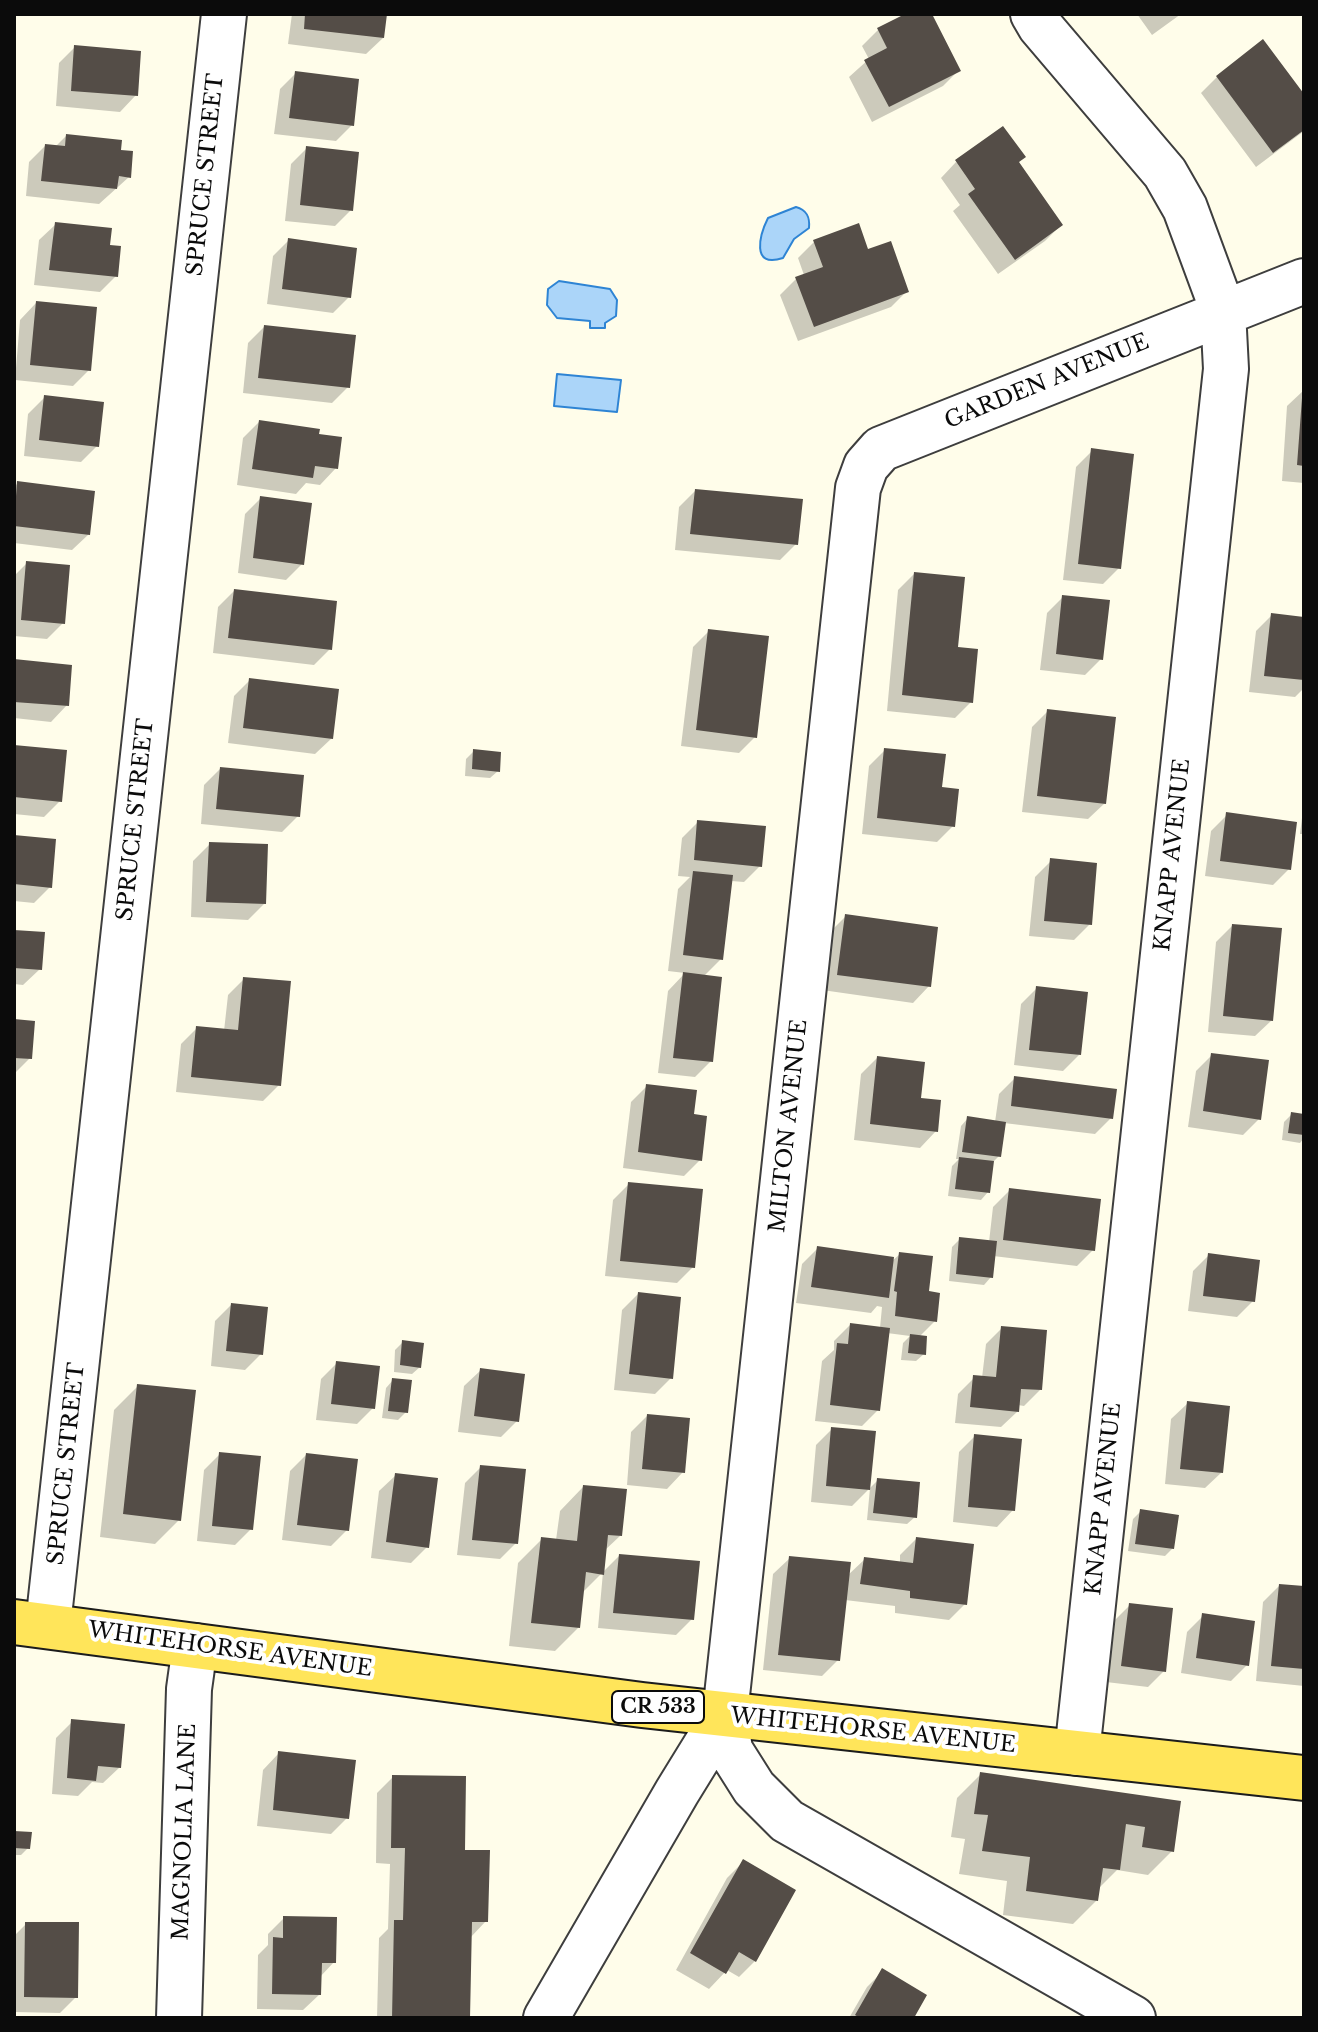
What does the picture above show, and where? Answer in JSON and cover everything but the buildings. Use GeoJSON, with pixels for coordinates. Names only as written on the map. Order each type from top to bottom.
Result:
{"type":"FeatureCollection","features":[{"type":"Feature","properties":{"kind":"main road","name":"WHITEHORSE AVENUE"},"geometry":{"type":"LineString","coordinates":[[31,1624],[725,1714],[1304,1778]]}},
{"type":"Feature","properties":{"kind":"street","name":"SPRUCE STREET"},"geometry":{"type":"LineString","coordinates":[[31,1624],[224,14]]}},
{"type":"Feature","properties":{"kind":"street","name":"KNAPP AVENUE"},"geometry":{"type":"LineString","coordinates":[[1033,14],[1165,173],[1185,208],[1223,311],[1226,369],[1077,1753]]}},
{"type":"Feature","properties":{"kind":"street","name":"GARDEN AVENUE"},"geometry":{"type":"LineString","coordinates":[[853,538],[858,488],[866,466],[881,449],[1304,281]]}},
{"type":"Feature","properties":{"kind":"street","name":"MILTON AVENUE"},"geometry":{"type":"LineString","coordinates":[[725,1714],[853,538]]}},
{"type":"Feature","properties":{"kind":"street","name":"MAGNOLIA LANE"},"geometry":{"type":"LineString","coordinates":[[179,2018],[189,1689],[195,1646]]}},
{"type":"Feature","properties":{"kind":"street"},"geometry":{"type":"LineString","coordinates":[[546,2018],[725,1714]]}},
{"type":"Feature","properties":{"kind":"street"},"geometry":{"type":"LineString","coordinates":[[725,1714],[730,1750],[754,1788],[787,1821],[1133,2018]]}},
{"type":"Feature","properties":{"kind":"water"},"geometry":{"type":"Polygon","coordinates":[[[796,207],[807,214],[809,228],[794,239],[783,258],[766,259],[760,248],[768,218],[796,207]]]}},
{"type":"Feature","properties":{"kind":"water"},"geometry":{"type":"Polygon","coordinates":[[[559,281],[610,289],[617,300],[616,316],[605,323],[605,328],[590,328],[590,321],[557,318],[547,305],[548,289],[559,281]]]}},
{"type":"Feature","properties":{"kind":"water"},"geometry":{"type":"Polygon","coordinates":[[[557,374],[621,380],[617,412],[554,406],[557,374]]]}}]}
